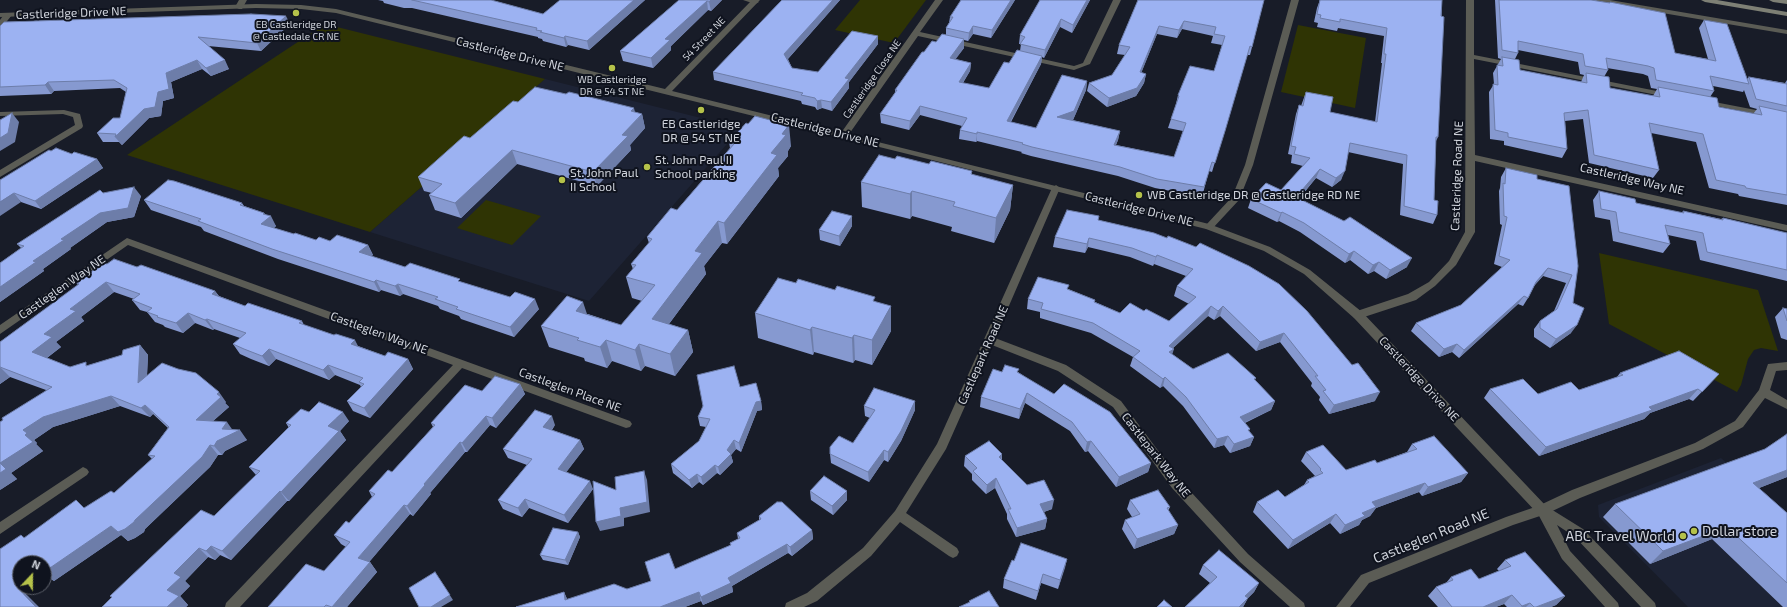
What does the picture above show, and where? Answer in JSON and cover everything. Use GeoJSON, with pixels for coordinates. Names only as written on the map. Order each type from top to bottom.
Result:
{"type":"FeatureCollection","features":[{"type":"Feature","properties":{"kind":"main road"},"geometry":{"type":"LineString","coordinates":[[1705,0],[1787,14]]}},
{"type":"Feature","properties":{"kind":"main road"},"geometry":{"type":"LineString","coordinates":[[1773,0],[1787,2]]}},
{"type":"Feature","properties":{"kind":"street","name":"Castleridge Close NE"},"geometry":{"type":"LineString","coordinates":[[844,135],[939,0]]}},
{"type":"Feature","properties":{"kind":"street","name":"Castleridge Close NE"},"geometry":{"type":"LineString","coordinates":[[916,33],[1074,68],[1086,64],[1117,0]]}},
{"type":"Feature","properties":{"kind":"street"},"geometry":{"type":"LineString","coordinates":[[1209,227],[1236,198],[1249,165],[1295,0]]}},
{"type":"Feature","properties":{"kind":"street","name":"Castleridge Road NE"},"geometry":{"type":"LineString","coordinates":[[1358,315],[1412,297],[1432,284],[1453,263],[1470,232],[1470,0]]}},
{"type":"Feature","properties":{"kind":"street"},"geometry":{"type":"LineString","coordinates":[[1597,0],[1787,32]]}},
{"type":"Feature","properties":{"kind":"street","name":"54 Street NE"},"geometry":{"type":"LineString","coordinates":[[667,92],[753,1]]}},
{"type":"Feature","properties":{"kind":"street","name":"Castleridge Drive NE"},"geometry":{"type":"LineString","coordinates":[[4,15],[241,3],[301,7],[336,12],[844,135],[1209,227],[1267,249],[1307,272],[1358,315],[1542,510],[1579,533],[1650,607]]}},
{"type":"Feature","properties":{"kind":"street"},"geometry":{"type":"LineString","coordinates":[[0,24],[4,15]]}},
{"type":"Feature","properties":{"kind":"street"},"geometry":{"type":"LineString","coordinates":[[1469,56],[1678,97]]}},
{"type":"Feature","properties":{"kind":"street"},"geometry":{"type":"LineString","coordinates":[[1702,101],[1787,118]]}},
{"type":"Feature","properties":{"kind":"street"},"geometry":{"type":"LineString","coordinates":[[0,114],[64,112],[77,116],[79,126],[0,174]]}},
{"type":"Feature","properties":{"kind":"street","name":"Castleridge Way NE"},"geometry":{"type":"LineString","coordinates":[[1471,157],[1787,228]]}},
{"type":"Feature","properties":{"kind":"street","name":"Castlepark Road NE"},"geometry":{"type":"LineString","coordinates":[[791,607],[812,597],[867,552],[899,515],[942,446],[1056,188]]}},
{"type":"Feature","properties":{"kind":"street","name":"Castleglen Way NE"},"geometry":{"type":"LineString","coordinates":[[0,330],[127,241],[461,363]]}},
{"type":"Feature","properties":{"kind":"street","name":"Castlepark Way NE"},"geometry":{"type":"LineString","coordinates":[[988,340],[1062,368],[1117,404],[1176,484],[1244,558],[1299,607]]}},
{"type":"Feature","properties":{"kind":"street"},"geometry":{"type":"LineString","coordinates":[[231,607],[461,363]]}},
{"type":"Feature","properties":{"kind":"street","name":"Castleglen Place NE"},"geometry":{"type":"LineString","coordinates":[[461,363],[626,424]]}},
{"type":"Feature","properties":{"kind":"street"},"geometry":{"type":"LineString","coordinates":[[1542,510],[1576,494],[1699,446],[1739,424],[1764,392],[1772,367],[1787,366]]}},
{"type":"Feature","properties":{"kind":"street"},"geometry":{"type":"LineString","coordinates":[[1764,392],[1787,405]]}},
{"type":"Feature","properties":{"kind":"street"},"geometry":{"type":"LineString","coordinates":[[0,528],[83,472]]}},
{"type":"Feature","properties":{"kind":"street","name":"Castleridge Drive NE"},"geometry":{"type":"LineString","coordinates":[[1542,510],[1566,555],[1614,607]]}},
{"type":"Feature","properties":{"kind":"street","name":"Castleglen Road NE"},"geometry":{"type":"LineString","coordinates":[[1342,607],[1365,579],[1510,521],[1542,510]]}},
{"type":"Feature","properties":{"kind":"street"},"geometry":{"type":"LineString","coordinates":[[899,515],[953,552]]}},
{"type":"Feature","properties":{"kind":"shaded area","name":"St. John Paul II School"},"geometry":{"type":"Polygon","coordinates":[[[545,79],[741,128],[589,301],[370,232],[545,79]]]}},
{"type":"Feature","properties":{"kind":"shaded area"},"geometry":{"type":"Polygon","coordinates":[[[1721,458],[1787,516],[1787,607],[1688,607],[1599,517],[1598,505],[1721,458]]]}},
{"type":"Feature","properties":{"kind":"green space"},"geometry":{"type":"Polygon","coordinates":[[[860,0],[926,0],[894,43],[835,30],[860,0]]]}},
{"type":"Feature","properties":{"kind":"green space"},"geometry":{"type":"Polygon","coordinates":[[[325,24],[545,79],[370,232],[127,155],[325,24]]]}},
{"type":"Feature","properties":{"kind":"green space"},"geometry":{"type":"Polygon","coordinates":[[[1298,25],[1366,38],[1355,108],[1281,92],[1298,25]]]}},
{"type":"Feature","properties":{"kind":"green space"},"geometry":{"type":"Polygon","coordinates":[[[486,200],[541,216],[512,245],[457,228],[486,200]]]}},
{"type":"Feature","properties":{"kind":"green space"},"geometry":{"type":"Polygon","coordinates":[[[1599,253],[1758,290],[1778,351],[1761,348],[1754,350],[1748,359],[1741,385],[1737,392],[1609,324],[1599,253]]]}},
{"type":"Feature","properties":{"kind":"building"},"geometry":{"type":"Polygon","coordinates":[[[412,0],[491,0],[543,14],[560,0],[634,0],[587,41],[565,36],[564,38],[540,32],[542,31],[536,30],[537,28],[412,0]]]}},
{"type":"Feature","properties":{"kind":"building"},"geometry":{"type":"Polygon","coordinates":[[[679,0],[711,0],[709,2],[707,1],[665,39],[670,40],[651,58],[620,51],[679,0]]]}},
{"type":"Feature","properties":{"kind":"building"},"geometry":{"type":"Polygon","coordinates":[[[782,0],[833,0],[784,54],[792,68],[818,72],[852,31],[878,36],[845,78],[849,79],[831,102],[821,100],[817,101],[815,98],[801,95],[803,93],[713,72],[782,0]]]}},
{"type":"Feature","properties":{"kind":"building"},"geometry":{"type":"Polygon","coordinates":[[[961,0],[1011,0],[992,30],[973,26],[969,33],[946,28],[953,17],[950,17],[961,0]]]}},
{"type":"Feature","properties":{"kind":"building"},"geometry":{"type":"Polygon","coordinates":[[[1040,0],[1087,0],[1073,25],[1061,19],[1045,50],[1020,44],[1025,37],[1020,35],[1040,0]]]}},
{"type":"Feature","properties":{"kind":"building"},"geometry":{"type":"Polygon","coordinates":[[[1138,0],[1264,0],[1252,47],[1250,46],[1215,163],[1212,162],[1204,187],[1157,179],[1120,167],[1032,147],[1022,144],[1023,143],[977,132],[977,134],[960,130],[967,118],[920,106],[910,121],[880,114],[922,52],[924,52],[932,41],[936,42],[942,34],[964,39],[950,58],[971,63],[959,82],[989,88],[1004,62],[1009,63],[1017,50],[1042,56],[1007,121],[1036,128],[1062,75],[1087,81],[1074,111],[1057,117],[1120,131],[1114,145],[1174,157],[1186,123],[1171,119],[1179,96],[1178,95],[1190,66],[1214,71],[1225,36],[1214,34],[1216,27],[1184,21],[1179,30],[1159,26],[1140,72],[1146,74],[1137,88],[1109,98],[1089,83],[1112,75],[1130,47],[1119,45],[1138,0]]]}},
{"type":"Feature","properties":{"kind":"building"},"geometry":{"type":"Polygon","coordinates":[[[1320,0],[1442,0],[1441,16],[1444,17],[1438,137],[1436,137],[1434,200],[1438,201],[1437,215],[1404,206],[1407,155],[1350,143],[1345,171],[1336,178],[1320,169],[1296,197],[1344,221],[1350,217],[1412,258],[1390,270],[1379,262],[1373,265],[1354,251],[1349,254],[1304,223],[1251,199],[1266,183],[1281,190],[1310,158],[1294,154],[1296,147],[1291,146],[1299,105],[1303,106],[1306,92],[1333,97],[1330,112],[1377,122],[1386,54],[1384,54],[1387,28],[1340,19],[1340,22],[1320,18],[1321,15],[1317,14],[1320,0]]]}},
{"type":"Feature","properties":{"kind":"building"},"geometry":{"type":"Polygon","coordinates":[[[1499,0],[1591,0],[1610,2],[1665,13],[1675,53],[1716,61],[1704,20],[1727,24],[1749,84],[1710,76],[1714,91],[1656,80],[1654,68],[1648,66],[1606,58],[1608,70],[1585,66],[1583,54],[1518,41],[1518,53],[1502,50],[1499,0]]]}},
{"type":"Feature","properties":{"kind":"building"},"geometry":{"type":"Polygon","coordinates":[[[251,14],[286,16],[257,43],[198,37],[225,60],[206,68],[197,60],[166,73],[169,89],[158,92],[155,107],[144,109],[115,137],[116,134],[97,133],[113,118],[120,118],[127,88],[114,80],[48,82],[45,85],[0,87],[0,26],[4,22],[251,14]]]}},
{"type":"Feature","properties":{"kind":"building"},"geometry":{"type":"Polygon","coordinates":[[[1502,57],[1519,60],[1520,70],[1587,83],[1586,73],[1609,77],[1610,88],[1660,97],[1658,87],[1717,98],[1719,107],[1762,115],[1759,106],[1787,112],[1787,195],[1746,188],[1745,186],[1716,180],[1703,134],[1649,123],[1659,170],[1594,155],[1588,110],[1564,113],[1567,149],[1508,137],[1508,133],[1495,130],[1493,84],[1498,85],[1497,65],[1503,66],[1502,57]]]}},
{"type":"Feature","properties":{"kind":"building"},"geometry":{"type":"Polygon","coordinates":[[[1749,77],[1787,84],[1787,106],[1756,99],[1749,77]]]}},
{"type":"Feature","properties":{"kind":"building"},"geometry":{"type":"Polygon","coordinates":[[[535,87],[566,94],[569,92],[634,108],[631,111],[642,114],[622,135],[628,136],[593,172],[512,150],[455,203],[429,195],[442,184],[418,177],[464,136],[470,138],[513,101],[518,102],[535,87]]]}},
{"type":"Feature","properties":{"kind":"building"},"geometry":{"type":"Polygon","coordinates":[[[12,113],[8,133],[0,138],[0,120],[12,113]]]}},
{"type":"Feature","properties":{"kind":"building"},"geometry":{"type":"Polygon","coordinates":[[[755,116],[789,125],[782,134],[786,135],[771,153],[777,155],[724,223],[718,221],[695,251],[702,253],[652,319],[688,330],[670,354],[639,344],[635,350],[606,340],[600,347],[577,340],[579,338],[541,326],[567,296],[583,302],[576,311],[621,325],[655,285],[626,277],[636,265],[631,264],[652,239],[647,237],[671,208],[677,210],[734,144],[729,142],[746,123],[748,124],[755,116]]]}},
{"type":"Feature","properties":{"kind":"building"},"geometry":{"type":"Polygon","coordinates":[[[56,148],[72,154],[74,152],[97,159],[35,201],[14,193],[0,202],[0,180],[49,150],[51,151],[56,148]]]}},
{"type":"Feature","properties":{"kind":"building"},"geometry":{"type":"Polygon","coordinates":[[[879,155],[895,159],[897,156],[929,164],[931,161],[972,171],[971,174],[1013,185],[996,218],[953,206],[955,202],[912,191],[910,194],[861,182],[879,155]]]}},
{"type":"Feature","properties":{"kind":"building"},"geometry":{"type":"Polygon","coordinates":[[[1506,168],[1537,175],[1537,179],[1569,186],[1578,266],[1573,303],[1584,308],[1577,325],[1556,339],[1540,328],[1540,321],[1557,309],[1572,275],[1548,268],[1536,282],[1528,298],[1524,296],[1464,350],[1457,344],[1444,349],[1416,323],[1461,305],[1510,260],[1499,256],[1507,217],[1504,216],[1503,183],[1505,184],[1506,168]]]}},
{"type":"Feature","properties":{"kind":"building"},"geometry":{"type":"Polygon","coordinates":[[[168,180],[242,203],[240,205],[271,216],[261,224],[316,240],[319,237],[330,241],[337,235],[368,245],[359,252],[405,267],[410,263],[460,279],[458,281],[510,297],[515,292],[535,299],[510,327],[456,309],[458,307],[435,299],[438,297],[398,284],[395,286],[376,280],[374,282],[272,249],[198,221],[201,219],[144,200],[168,180]]]}},
{"type":"Feature","properties":{"kind":"building"},"geometry":{"type":"Polygon","coordinates":[[[134,187],[128,208],[100,213],[61,239],[64,240],[33,261],[36,262],[0,287],[0,263],[24,246],[17,244],[100,190],[103,193],[134,187]]]}},
{"type":"Feature","properties":{"kind":"building"},"geometry":{"type":"Polygon","coordinates":[[[1599,191],[1635,199],[1636,203],[1723,220],[1723,218],[1787,233],[1787,270],[1707,252],[1703,233],[1665,225],[1670,244],[1619,232],[1616,212],[1601,209],[1599,191]]]}},
{"type":"Feature","properties":{"kind":"building"},"geometry":{"type":"Polygon","coordinates":[[[1067,210],[1099,216],[1098,220],[1154,233],[1167,238],[1168,236],[1196,247],[1200,243],[1249,266],[1279,284],[1307,311],[1352,365],[1358,363],[1380,392],[1334,405],[1323,391],[1326,390],[1315,376],[1318,376],[1284,333],[1260,342],[1223,306],[1218,311],[1211,306],[1169,346],[1174,349],[1169,352],[1193,369],[1228,353],[1256,378],[1254,379],[1275,401],[1240,417],[1250,429],[1248,430],[1254,437],[1234,444],[1228,436],[1217,439],[1186,397],[1165,377],[1163,379],[1133,357],[1140,351],[1093,323],[1041,309],[1043,303],[1028,299],[1038,277],[1069,285],[1067,289],[1095,300],[1094,302],[1120,313],[1130,303],[1144,311],[1146,309],[1169,321],[1196,297],[1177,286],[1193,269],[1157,255],[1156,257],[1132,248],[1089,238],[1087,244],[1055,237],[1067,210]]]}},
{"type":"Feature","properties":{"kind":"building"},"geometry":{"type":"Polygon","coordinates":[[[832,211],[852,216],[839,236],[819,230],[832,211]]]}},
{"type":"Feature","properties":{"kind":"building"},"geometry":{"type":"Polygon","coordinates":[[[114,259],[137,267],[141,265],[215,291],[212,294],[245,306],[248,303],[302,321],[299,323],[334,335],[336,334],[355,340],[351,344],[385,356],[388,352],[408,359],[364,408],[347,401],[364,384],[359,382],[363,378],[328,365],[323,370],[269,349],[262,356],[233,344],[246,333],[188,313],[176,323],[157,317],[158,316],[147,312],[152,308],[132,300],[140,294],[106,282],[70,309],[76,311],[44,334],[52,337],[32,352],[70,367],[86,362],[86,366],[122,355],[123,350],[140,345],[138,383],[162,363],[178,369],[196,373],[219,392],[217,394],[221,397],[196,420],[227,422],[222,429],[240,430],[217,441],[214,446],[210,445],[202,457],[125,529],[118,532],[111,526],[52,567],[52,555],[12,555],[12,595],[25,595],[36,607],[0,607],[0,549],[21,535],[24,538],[76,500],[84,508],[111,491],[114,493],[155,456],[148,455],[169,427],[145,405],[141,408],[111,396],[43,417],[23,430],[27,433],[25,435],[33,442],[0,463],[0,422],[3,420],[2,418],[52,387],[0,367],[0,342],[79,284],[76,283],[103,263],[107,264],[114,259]]]}},
{"type":"Feature","properties":{"kind":"building"},"geometry":{"type":"Polygon","coordinates":[[[778,278],[796,283],[798,279],[835,290],[837,286],[875,297],[873,301],[891,306],[872,340],[854,335],[852,338],[812,327],[810,330],[755,313],[778,278]]]}},
{"type":"Feature","properties":{"kind":"building"},"geometry":{"type":"Polygon","coordinates":[[[1783,308],[1787,309],[1787,321],[1783,308]]]}},
{"type":"Feature","properties":{"kind":"building"},"geometry":{"type":"Polygon","coordinates":[[[1679,351],[1719,374],[1702,392],[1698,389],[1649,407],[1652,410],[1546,447],[1490,389],[1523,379],[1538,394],[1571,382],[1579,390],[1623,375],[1620,373],[1679,351]]]}},
{"type":"Feature","properties":{"kind":"building"},"geometry":{"type":"Polygon","coordinates":[[[1005,365],[1019,369],[1017,372],[1054,394],[1064,384],[1110,412],[1151,463],[1119,477],[1091,441],[1087,442],[1072,422],[1027,393],[1020,409],[981,397],[993,369],[1002,372],[1005,365]]]}},
{"type":"Feature","properties":{"kind":"building"},"geometry":{"type":"Polygon","coordinates":[[[734,366],[740,387],[756,383],[761,401],[756,402],[739,443],[734,440],[727,450],[731,454],[718,467],[715,465],[701,477],[697,474],[689,480],[671,464],[699,441],[710,419],[698,417],[703,406],[697,375],[734,366]]]}},
{"type":"Feature","properties":{"kind":"building"},"geometry":{"type":"Polygon","coordinates":[[[495,376],[520,384],[492,418],[486,416],[462,443],[460,442],[407,506],[404,505],[358,558],[370,562],[332,607],[326,605],[324,607],[268,607],[306,564],[324,571],[350,542],[334,535],[346,521],[349,523],[375,494],[369,491],[388,470],[392,472],[435,425],[431,423],[465,385],[482,391],[495,376]]]}},
{"type":"Feature","properties":{"kind":"building"},"geometry":{"type":"Polygon","coordinates":[[[874,388],[915,401],[901,431],[888,452],[884,450],[868,472],[830,454],[830,447],[839,436],[853,443],[875,410],[864,406],[874,388]]]}},
{"type":"Feature","properties":{"kind":"building"},"geometry":{"type":"Polygon","coordinates":[[[319,402],[343,412],[328,426],[339,431],[222,551],[211,546],[206,551],[199,548],[174,573],[181,577],[167,590],[179,596],[167,607],[102,607],[112,597],[110,596],[201,510],[214,516],[260,471],[249,467],[291,425],[286,423],[301,409],[309,412],[319,402]]]}},
{"type":"Feature","properties":{"kind":"building"},"geometry":{"type":"Polygon","coordinates":[[[535,410],[552,416],[543,427],[580,440],[558,469],[590,481],[564,515],[525,499],[518,508],[498,500],[532,459],[503,449],[535,410]]]}},
{"type":"Feature","properties":{"kind":"building"},"geometry":{"type":"Polygon","coordinates":[[[1787,434],[1787,470],[1753,483],[1787,513],[1787,583],[1727,527],[1663,551],[1615,504],[1765,449],[1787,434]]]}},
{"type":"Feature","properties":{"kind":"building"},"geometry":{"type":"Polygon","coordinates":[[[1434,436],[1468,473],[1428,487],[1425,483],[1372,502],[1376,507],[1362,513],[1365,516],[1345,525],[1336,514],[1293,540],[1257,502],[1278,490],[1285,497],[1309,482],[1307,480],[1323,473],[1306,452],[1323,445],[1346,470],[1375,460],[1377,463],[1417,449],[1412,444],[1434,436]]]}},
{"type":"Feature","properties":{"kind":"building"},"geometry":{"type":"Polygon","coordinates":[[[989,441],[1002,454],[999,457],[1027,485],[1044,480],[1054,500],[1040,504],[1047,519],[1017,528],[1008,509],[1011,509],[996,478],[987,485],[973,471],[977,468],[965,456],[989,441]]]}},
{"type":"Feature","properties":{"kind":"building"},"geometry":{"type":"Polygon","coordinates":[[[0,463],[6,469],[0,473],[0,463]]]}},
{"type":"Feature","properties":{"kind":"building"},"geometry":{"type":"Polygon","coordinates":[[[644,471],[647,502],[620,508],[621,516],[596,522],[593,481],[616,490],[615,477],[644,471]]]}},
{"type":"Feature","properties":{"kind":"building"},"geometry":{"type":"Polygon","coordinates":[[[824,476],[847,491],[832,506],[810,491],[824,476]]]}},
{"type":"Feature","properties":{"kind":"building"},"geometry":{"type":"Polygon","coordinates":[[[1158,490],[1170,507],[1167,508],[1178,525],[1137,539],[1125,520],[1140,514],[1130,500],[1158,490]]]}},
{"type":"Feature","properties":{"kind":"building"},"geometry":{"type":"Polygon","coordinates":[[[777,502],[782,502],[812,530],[790,547],[787,544],[728,578],[731,583],[701,597],[699,592],[660,607],[516,607],[564,592],[565,600],[614,584],[627,589],[651,581],[645,562],[669,553],[675,569],[731,545],[730,543],[740,538],[737,533],[761,519],[759,516],[777,502]]]}},
{"type":"Feature","properties":{"kind":"building"},"geometry":{"type":"Polygon","coordinates":[[[553,528],[578,532],[565,560],[540,555],[553,528]]]}},
{"type":"Feature","properties":{"kind":"building"},"geometry":{"type":"Polygon","coordinates":[[[1021,543],[1067,559],[1060,580],[1043,574],[1038,591],[1004,579],[1012,560],[1014,561],[1021,543]]]}},
{"type":"Feature","properties":{"kind":"building"},"geometry":{"type":"Polygon","coordinates":[[[1219,550],[1259,583],[1245,596],[1248,598],[1239,607],[1185,607],[1217,577],[1203,565],[1219,550]]]}},
{"type":"Feature","properties":{"kind":"building"},"geometry":{"type":"Polygon","coordinates":[[[1525,552],[1565,596],[1536,607],[1530,603],[1522,606],[1512,595],[1483,607],[1452,607],[1436,587],[1453,580],[1451,577],[1471,569],[1479,579],[1511,566],[1505,560],[1525,552]]]}},
{"type":"Feature","properties":{"kind":"building"},"geometry":{"type":"Polygon","coordinates":[[[435,572],[450,595],[431,607],[419,607],[409,588],[435,572]]]}},
{"type":"Feature","properties":{"kind":"building"},"geometry":{"type":"Polygon","coordinates":[[[989,591],[999,607],[959,607],[970,602],[969,601],[989,591]]]}},
{"type":"Feature","properties":{"kind":"building"},"geometry":{"type":"Polygon","coordinates":[[[1164,600],[1172,607],[1157,607],[1164,600]]]}},
{"type":"Feature","properties":{"kind":"place","name":"EB Castleridge DR @ Castledale CR NE"},"geometry":{"type":"Point","coordinates":[296,13]}},
{"type":"Feature","properties":{"kind":"place","name":"WB Castleridge DR @ 54 ST NE"},"geometry":{"type":"Point","coordinates":[612,68]}},
{"type":"Feature","properties":{"kind":"place","name":"EB Castleridge DR @ 54 ST NE"},"geometry":{"type":"Point","coordinates":[701,110]}},
{"type":"Feature","properties":{"kind":"place","name":"St. John Paul II School parking"},"geometry":{"type":"Point","coordinates":[647,167]}},
{"type":"Feature","properties":{"kind":"place","name":"St. John Paul II School"},"geometry":{"type":"Point","coordinates":[562,180]}},
{"type":"Feature","properties":{"kind":"place","name":"WB Castleridge DR @ Castleridge RD NE"},"geometry":{"type":"Point","coordinates":[1139,195]}},
{"type":"Feature","properties":{"kind":"place","name":"Dollar store"},"geometry":{"type":"Point","coordinates":[1694,531]}},
{"type":"Feature","properties":{"kind":"place","name":"ABC Travel World"},"geometry":{"type":"Point","coordinates":[1683,536]}}]}
